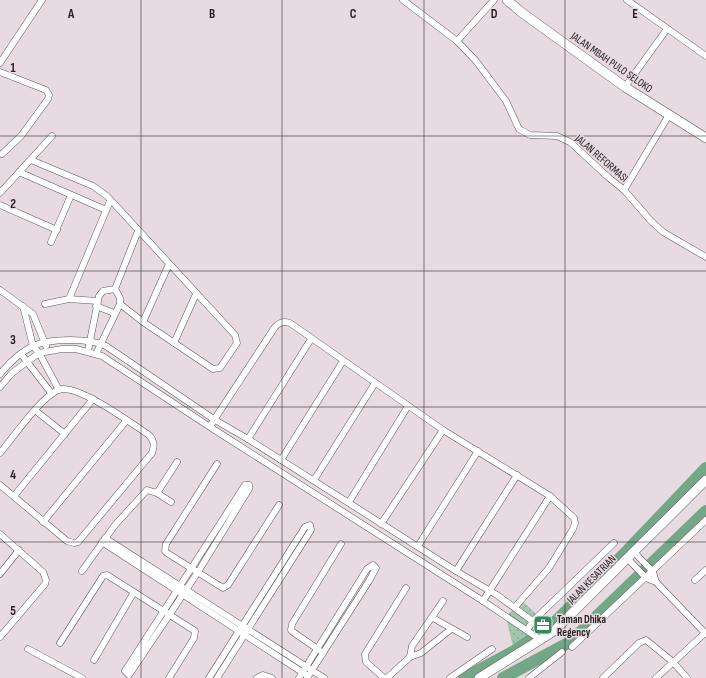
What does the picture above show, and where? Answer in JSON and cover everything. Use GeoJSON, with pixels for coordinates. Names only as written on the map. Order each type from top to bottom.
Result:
{"type":"FeatureCollection","features":[{"type":"Feature","properties":{"kind":"street"},"geometry":{"type":"LineString","coordinates":[[0,63],[42,0]]}},
{"type":"Feature","properties":{"kind":"street","name":"JALAN REFORMASI"},"geometry":{"type":"LineString","coordinates":[[405,0],[457,41],[476,61],[499,90],[518,129],[530,135],[557,136],[564,139],[624,190],[651,222],[663,232],[706,258]]}},
{"type":"Feature","properties":{"kind":"street"},"geometry":{"type":"LineString","coordinates":[[457,41],[494,0]]}},
{"type":"Feature","properties":{"kind":"street","name":"JALAN MBAH PULO SELOKO"},"geometry":{"type":"LineString","coordinates":[[507,0],[521,12],[626,87],[706,138]]}},
{"type":"Feature","properties":{"kind":"street"},"geometry":{"type":"LineString","coordinates":[[627,0],[706,56]]}},
{"type":"Feature","properties":{"kind":"street"},"geometry":{"type":"LineString","coordinates":[[626,87],[667,29]]}},
{"type":"Feature","properties":{"kind":"street"},"geometry":{"type":"LineString","coordinates":[[0,72],[46,90],[49,95],[48,99],[21,136],[1,155]]}},
{"type":"Feature","properties":{"kind":"street"},"geometry":{"type":"LineString","coordinates":[[624,190],[669,115]]}},
{"type":"Feature","properties":{"kind":"street"},"geometry":{"type":"LineString","coordinates":[[0,193],[52,136]]}},
{"type":"Feature","properties":{"kind":"street"},"geometry":{"type":"LineString","coordinates":[[0,145],[1,155]]}},
{"type":"Feature","properties":{"kind":"street"},"geometry":{"type":"LineString","coordinates":[[31,160],[93,186],[110,201],[235,335],[237,343],[220,368],[216,369],[210,367],[174,343],[120,304]]}},
{"type":"Feature","properties":{"kind":"street"},"geometry":{"type":"LineString","coordinates":[[19,172],[106,210]]}},
{"type":"Feature","properties":{"kind":"street"},"geometry":{"type":"LineString","coordinates":[[51,242],[71,195]]}},
{"type":"Feature","properties":{"kind":"street"},"geometry":{"type":"LineString","coordinates":[[69,299],[110,201]]}},
{"type":"Feature","properties":{"kind":"street"},"geometry":{"type":"LineString","coordinates":[[0,205],[57,230]]}},
{"type":"Feature","properties":{"kind":"street"},"geometry":{"type":"LineString","coordinates":[[115,289],[138,231]]}},
{"type":"Feature","properties":{"kind":"street"},"geometry":{"type":"LineString","coordinates":[[143,322],[169,264]]}},
{"type":"Feature","properties":{"kind":"street"},"geometry":{"type":"LineString","coordinates":[[88,351],[97,304],[104,291],[115,289]]}},
{"type":"Feature","properties":{"kind":"street"},"geometry":{"type":"LineString","coordinates":[[96,354],[114,313],[120,304],[120,298],[115,289]]}},
{"type":"Feature","properties":{"kind":"street"},"geometry":{"type":"LineString","coordinates":[[0,290],[33,314],[47,352]]}},
{"type":"Feature","properties":{"kind":"street"},"geometry":{"type":"LineString","coordinates":[[174,343],[196,294]]}},
{"type":"Feature","properties":{"kind":"street"},"geometry":{"type":"LineString","coordinates":[[45,304],[69,299],[97,304],[114,313]]}},
{"type":"Feature","properties":{"kind":"street"},"geometry":{"type":"LineString","coordinates":[[23,306],[33,346],[39,353],[58,390]]}},
{"type":"Feature","properties":{"kind":"street"},"geometry":{"type":"LineString","coordinates":[[210,427],[279,323],[290,323],[443,430],[550,496],[574,518],[575,524],[549,568],[514,607]]}},
{"type":"Feature","properties":{"kind":"street"},"geometry":{"type":"LineString","coordinates":[[248,440],[311,339]]}},
{"type":"Feature","properties":{"kind":"street"},"geometry":{"type":"LineString","coordinates":[[0,374],[7,365],[33,346],[60,341],[89,341],[100,343],[150,375],[214,420],[314,480],[456,571],[497,594],[549,632]]}},
{"type":"Feature","properties":{"kind":"street"},"geometry":{"type":"LineString","coordinates":[[0,387],[12,373],[39,353],[62,349],[88,351],[96,354],[145,383],[219,433],[395,544],[539,639]]}},
{"type":"Feature","properties":{"kind":"street"},"geometry":{"type":"LineString","coordinates":[[21,354],[52,394]]}},
{"type":"Feature","properties":{"kind":"street"},"geometry":{"type":"LineString","coordinates":[[281,460],[343,361]]}},
{"type":"Feature","properties":{"kind":"street"},"geometry":{"type":"LineString","coordinates":[[145,383],[150,375]]}},
{"type":"Feature","properties":{"kind":"street"},"geometry":{"type":"LineString","coordinates":[[314,480],[376,383]]}},
{"type":"Feature","properties":{"kind":"street"},"geometry":{"type":"LineString","coordinates":[[0,453],[44,400],[58,390],[79,392],[93,399],[150,435],[154,441],[152,453],[78,542],[74,543],[67,541],[0,485]]}},
{"type":"Feature","properties":{"kind":"street"},"geometry":{"type":"LineString","coordinates":[[14,496],[93,399]]}},
{"type":"Feature","properties":{"kind":"street"},"geometry":{"type":"LineString","coordinates":[[185,410],[190,403]]}},
{"type":"Feature","properties":{"kind":"street"},"geometry":{"type":"LineString","coordinates":[[348,502],[408,406]]}},
{"type":"Feature","properties":{"kind":"street"},"geometry":{"type":"LineString","coordinates":[[36,410],[65,434]]}},
{"type":"Feature","properties":{"kind":"street"},"geometry":{"type":"LineString","coordinates":[[43,522],[126,421]]}},
{"type":"Feature","properties":{"kind":"street"},"geometry":{"type":"LineString","coordinates":[[219,433],[224,426]]}},
{"type":"Feature","properties":{"kind":"street"},"geometry":{"type":"LineString","coordinates":[[381,524],[443,430]]}},
{"type":"Feature","properties":{"kind":"street"},"geometry":{"type":"LineString","coordinates":[[418,546],[478,451]]}},
{"type":"Feature","properties":{"kind":"street"},"geometry":{"type":"LineString","coordinates":[[157,493],[177,462]]}},
{"type":"Feature","properties":{"kind":"street"},"geometry":{"type":"LineString","coordinates":[[217,464],[166,544],[165,551],[167,553],[223,588],[228,585],[279,505]]}},
{"type":"Feature","properties":{"kind":"street"},"geometry":{"type":"LineString","coordinates":[[456,571],[517,475]]}},
{"type":"Feature","properties":{"kind":"street","name":"JALAN KESATRIAN"},"geometry":{"type":"LineString","coordinates":[[479,678],[549,632],[632,557],[706,480]]}},
{"type":"Feature","properties":{"kind":"street"},"geometry":{"type":"LineString","coordinates":[[140,654],[179,594],[185,589],[198,572],[249,489],[248,485],[244,486],[179,586],[179,594]]}},
{"type":"Feature","properties":{"kind":"street"},"geometry":{"type":"LineString","coordinates":[[320,497],[325,488]]}},
{"type":"Feature","properties":{"kind":"street"},"geometry":{"type":"LineString","coordinates":[[82,571],[103,540],[144,492],[150,489],[171,502]]}},
{"type":"Feature","properties":{"kind":"street"},"geometry":{"type":"LineString","coordinates":[[329,503],[334,494]]}},
{"type":"Feature","properties":{"kind":"street"},"geometry":{"type":"LineString","coordinates":[[483,601],[550,496]]}},
{"type":"Feature","properties":{"kind":"street"},"geometry":{"type":"LineString","coordinates":[[222,519],[228,523]]}},
{"type":"Feature","properties":{"kind":"street"},"geometry":{"type":"LineString","coordinates":[[572,647],[644,576],[706,520]]}},
{"type":"Feature","properties":{"kind":"street"},"geometry":{"type":"LineString","coordinates":[[212,678],[280,573],[311,530],[310,525],[305,527],[280,573]]}},
{"type":"Feature","properties":{"kind":"street"},"geometry":{"type":"LineString","coordinates":[[0,534],[43,572],[46,580],[45,584],[0,637]]}},
{"type":"Feature","properties":{"kind":"street"},"geometry":{"type":"LineString","coordinates":[[395,544],[399,535]]}},
{"type":"Feature","properties":{"kind":"street"},"geometry":{"type":"LineString","coordinates":[[103,540],[185,589],[306,674],[324,678]]}},
{"type":"Feature","properties":{"kind":"street"},"geometry":{"type":"LineString","coordinates":[[103,540],[179,594],[243,630]]}},
{"type":"Feature","properties":{"kind":"street"},"geometry":{"type":"LineString","coordinates":[[529,631],[534,620],[614,543]]}},
{"type":"Feature","properties":{"kind":"street"},"geometry":{"type":"LineString","coordinates":[[320,651],[293,632],[291,630],[292,624],[341,544]]}},
{"type":"Feature","properties":{"kind":"street"},"geometry":{"type":"LineString","coordinates":[[0,574],[19,550]]}},
{"type":"Feature","properties":{"kind":"street"},"geometry":{"type":"LineString","coordinates":[[632,557],[651,570],[656,582]]}},
{"type":"Feature","properties":{"kind":"street"},"geometry":{"type":"LineString","coordinates":[[632,557],[644,576],[656,582],[706,633],[656,678]]}},
{"type":"Feature","properties":{"kind":"street"},"geometry":{"type":"LineString","coordinates":[[306,674],[367,569],[373,565],[376,568],[355,603],[320,651]]}},
{"type":"Feature","properties":{"kind":"street"},"geometry":{"type":"LineString","coordinates":[[695,580],[706,570]]}},
{"type":"Feature","properties":{"kind":"street"},"geometry":{"type":"LineString","coordinates":[[60,643],[105,574],[193,628],[196,634],[169,678]]}},
{"type":"Feature","properties":{"kind":"street"},"geometry":{"type":"LineString","coordinates":[[381,677],[366,662],[365,654],[406,588]]}},
{"type":"Feature","properties":{"kind":"street"},"geometry":{"type":"LineString","coordinates":[[94,660],[134,592]]}},
{"type":"Feature","properties":{"kind":"street"},"geometry":{"type":"LineString","coordinates":[[490,606],[497,594]]}},
{"type":"Feature","properties":{"kind":"street"},"geometry":{"type":"LineString","coordinates":[[349,599],[355,603]]}},
{"type":"Feature","properties":{"kind":"street"},"geometry":{"type":"LineString","coordinates":[[410,657],[412,646],[433,618],[443,601]]}},
{"type":"Feature","properties":{"kind":"street"},"geometry":{"type":"LineString","coordinates":[[433,618],[450,630],[467,638]]}},
{"type":"Feature","properties":{"kind":"street"},"geometry":{"type":"LineString","coordinates":[[387,678],[410,657],[421,653],[450,630]]}},
{"type":"Feature","properties":{"kind":"street"},"geometry":{"type":"LineString","coordinates":[[603,678],[643,641],[650,643],[673,662],[687,678]]}},
{"type":"Feature","properties":{"kind":"street"},"geometry":{"type":"LineString","coordinates":[[28,649],[82,678]]}},
{"type":"Feature","properties":{"kind":"street"},"geometry":{"type":"LineString","coordinates":[[450,678],[492,649]]}},
{"type":"Feature","properties":{"kind":"street"},"geometry":{"type":"LineString","coordinates":[[529,678],[562,652]]}},
{"type":"Feature","properties":{"kind":"street"},"geometry":{"type":"LineString","coordinates":[[257,678],[263,675],[272,678]]}},
{"type":"Feature","properties":{"kind":"green space"},"geometry":{"type":"Polygon","coordinates":[[[521,600],[554,630],[515,655],[506,617],[521,600]]]}},
{"type":"Feature","properties":{"kind":"waterway"},"geometry":{"type":"LineString","coordinates":[[464,678],[516,650],[555,622],[628,550],[706,468]]}},
{"type":"Feature","properties":{"kind":"waterway"},"geometry":{"type":"LineString","coordinates":[[503,678],[570,642],[706,511]]}},
{"type":"Feature","properties":{"kind":"place","name":"Taman Dhika Regency"},"geometry":{"type":"Point","coordinates":[543,625]}}]}
